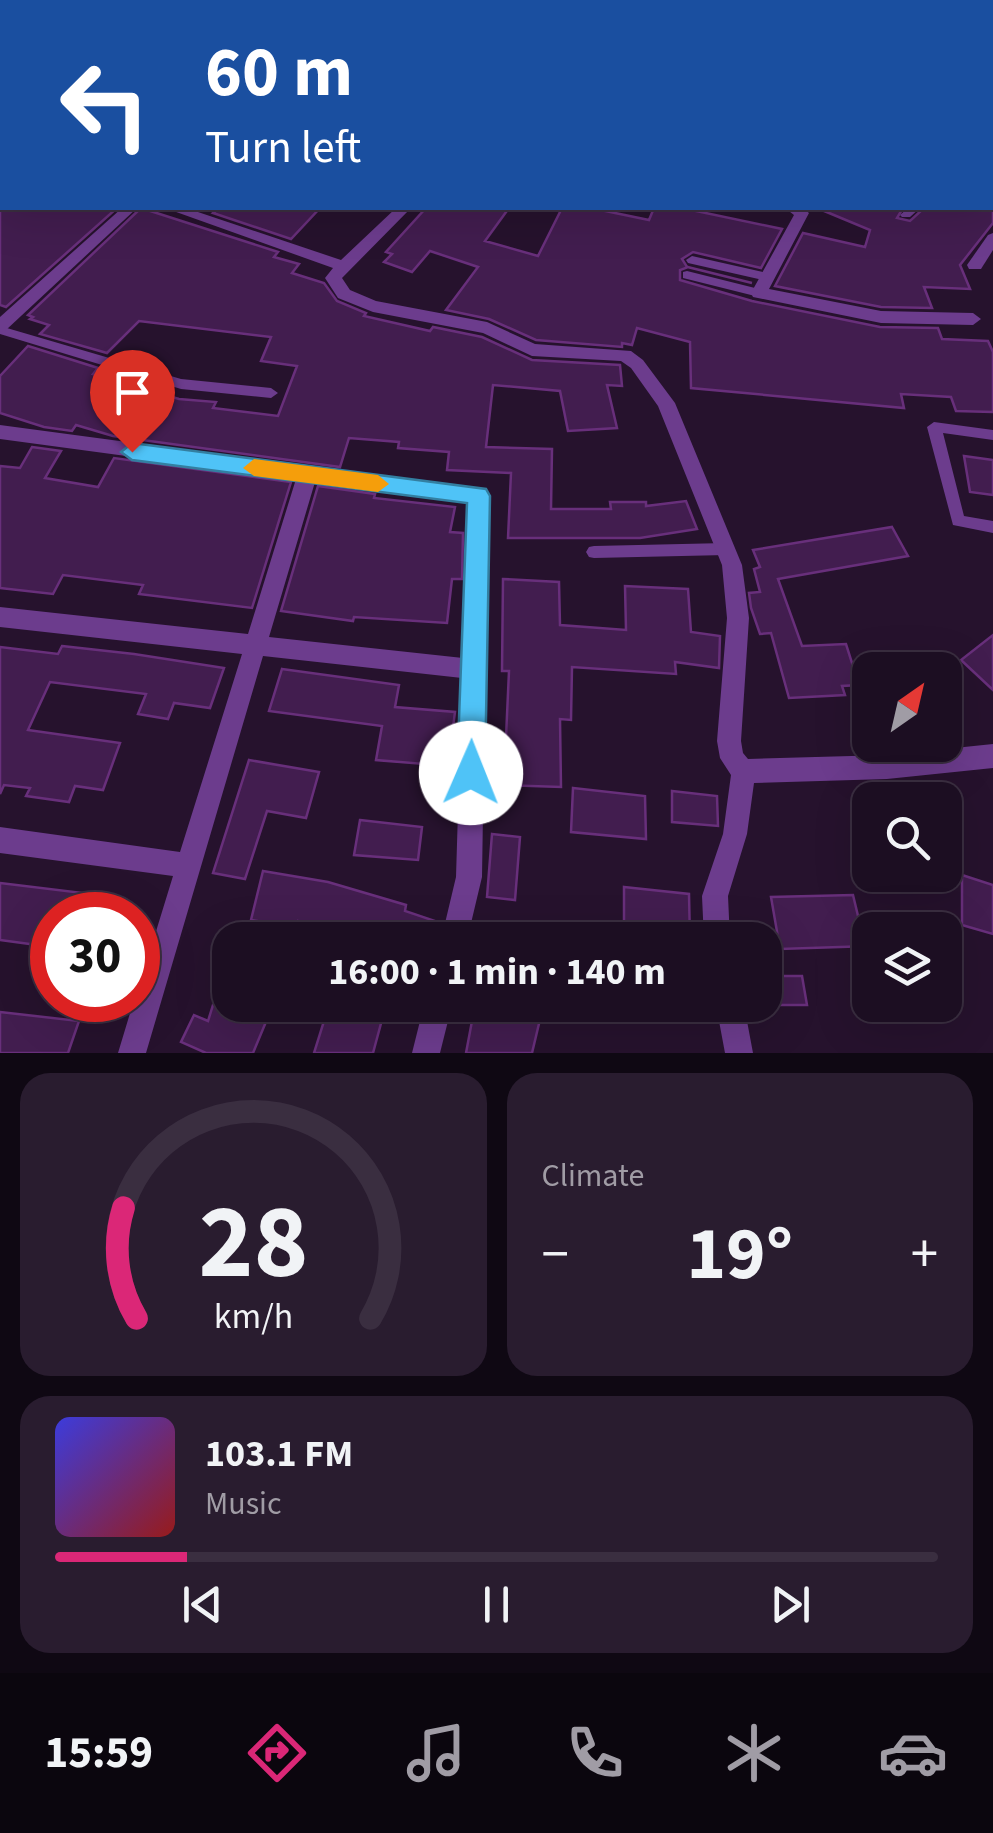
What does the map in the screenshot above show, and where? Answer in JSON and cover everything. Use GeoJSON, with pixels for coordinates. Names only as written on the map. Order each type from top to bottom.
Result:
{"type":"FeatureCollection","features":[{"type":"Feature","properties":{"kind":"street"},"geometry":{"type":"LineString","coordinates":[[0,328],[128,210]]}},
{"type":"Feature","properties":{"kind":"street"},"geometry":{"type":"LineString","coordinates":[[178,210],[344,266]]}},
{"type":"Feature","properties":{"kind":"street"},"geometry":{"type":"LineString","coordinates":[[402,210],[332,278],[344,294],[373,306],[487,328],[532,350],[624,355],[638,364],[666,404],[732,565],[738,618],[729,740],[732,758],[743,771],[735,833],[717,884],[714,922]]}},
{"type":"Feature","properties":{"kind":"street"},"geometry":{"type":"LineString","coordinates":[[796,210],[802,213],[763,285],[881,316],[973,319]]}},
{"type":"Feature","properties":{"kind":"street"},"geometry":{"type":"LineString","coordinates":[[975,264],[993,238]]}},
{"type":"Feature","properties":{"kind":"street"},"geometry":{"type":"LineString","coordinates":[[0,432],[478,496],[469,877],[458,922]]}},
{"type":"Feature","properties":{"kind":"street"},"geometry":{"type":"LineString","coordinates":[[132,1053],[307,475]]}},
{"type":"Feature","properties":{"kind":"street"},"geometry":{"type":"LineString","coordinates":[[0,617],[473,669]]}},
{"type":"Feature","properties":{"kind":"street"},"geometry":{"type":"LineString","coordinates":[[743,771],[886,767],[993,756]]}},
{"type":"Feature","properties":{"kind":"street"},"geometry":{"type":"LineString","coordinates":[[0,840],[189,866]]}},
{"type":"Feature","properties":{"kind":"street"},"geometry":{"type":"LineString","coordinates":[[426,1053],[434,1022]]}},
{"type":"Feature","properties":{"kind":"street"},"geometry":{"type":"LineString","coordinates":[[734,1022],[740,1053]]}},
{"type":"Feature","properties":{"kind":"lane"},"geometry":{"type":"LineString","coordinates":[[692,260],[763,285]]}},
{"type":"Feature","properties":{"kind":"lane"},"geometry":{"type":"LineString","coordinates":[[687,275],[763,285]]}},
{"type":"Feature","properties":{"kind":"lane"},"geometry":{"type":"LineString","coordinates":[[0,328],[181,384],[271,393]]}},
{"type":"Feature","properties":{"kind":"lane"},"geometry":{"type":"LineString","coordinates":[[993,434],[934,428],[958,522],[993,527]]}},
{"type":"Feature","properties":{"kind":"lane"},"geometry":{"type":"LineString","coordinates":[[594,552],[726,549]]}},
{"type":"Feature","properties":{"kind":"building"},"geometry":{"type":"Polygon","coordinates":[[[0,210],[115,210],[6,307],[0,305],[0,210]]]}},
{"type":"Feature","properties":{"kind":"building"},"geometry":{"type":"Polygon","coordinates":[[[139,210],[147,210],[278,252],[274,257],[299,264],[292,273],[324,283],[337,301],[366,313],[364,316],[430,331],[433,327],[482,337],[532,360],[620,365],[622,386],[607,385],[617,428],[568,431],[560,391],[493,385],[486,447],[552,449],[551,509],[611,509],[610,502],[646,502],[646,506],[686,501],[697,529],[640,538],[508,538],[511,473],[447,470],[449,452],[398,448],[399,442],[349,438],[340,467],[113,436],[76,425],[72,431],[44,427],[0,413],[0,376],[28,346],[98,368],[93,374],[179,399],[216,402],[213,408],[278,416],[297,366],[261,361],[271,337],[139,321],[107,353],[40,334],[49,325],[28,315],[139,210]]]}},
{"type":"Feature","properties":{"kind":"building"},"geometry":{"type":"Polygon","coordinates":[[[217,210],[318,210],[291,239],[213,213],[217,210]]]}},
{"type":"Feature","properties":{"kind":"building"},"geometry":{"type":"Polygon","coordinates":[[[424,210],[508,210],[485,241],[538,256],[561,210],[601,210],[649,220],[653,210],[692,210],[782,229],[761,268],[693,252],[682,259],[688,267],[680,270],[680,280],[752,301],[880,327],[938,328],[942,339],[988,341],[993,352],[993,412],[956,411],[951,397],[901,394],[904,408],[691,388],[690,342],[637,328],[632,345],[622,343],[622,347],[536,340],[489,319],[446,310],[478,267],[430,251],[412,272],[384,262],[392,254],[386,252],[424,210]]]}},
{"type":"Feature","properties":{"kind":"building"},"geometry":{"type":"Polygon","coordinates":[[[822,210],[902,210],[897,218],[910,221],[922,210],[993,210],[993,223],[960,265],[970,289],[924,287],[932,308],[881,307],[775,286],[803,233],[865,247],[870,230],[822,210]]]}},
{"type":"Feature","properties":{"kind":"building"},"geometry":{"type":"Polygon","coordinates":[[[32,447],[61,451],[45,478],[98,487],[114,458],[291,482],[252,608],[139,594],[143,585],[63,575],[53,594],[0,588],[0,466],[20,468],[32,447]]]}},
{"type":"Feature","properties":{"kind":"building"},"geometry":{"type":"Polygon","coordinates":[[[964,456],[993,460],[993,495],[970,492],[964,456]]]}},
{"type":"Feature","properties":{"kind":"building"},"geometry":{"type":"Polygon","coordinates":[[[318,486],[375,494],[374,498],[455,507],[450,532],[463,533],[462,579],[452,579],[447,623],[354,617],[353,621],[281,611],[318,486]]]}},
{"type":"Feature","properties":{"kind":"building"},"geometry":{"type":"Polygon","coordinates":[[[892,527],[908,556],[778,579],[802,646],[846,644],[852,663],[852,685],[842,686],[845,695],[789,698],[771,633],[760,634],[751,608],[749,593],[760,592],[754,569],[760,567],[753,550],[892,527]]]}},
{"type":"Feature","properties":{"kind":"building"},"geometry":{"type":"Polygon","coordinates":[[[503,579],[559,582],[560,625],[626,630],[625,586],[688,589],[691,632],[720,636],[719,668],[675,662],[676,674],[572,667],[571,720],[560,719],[561,787],[498,785],[499,737],[506,737],[509,671],[502,671],[503,579]]]}},
{"type":"Feature","properties":{"kind":"building"},"geometry":{"type":"Polygon","coordinates":[[[993,635],[993,690],[962,661],[993,635]]]}},
{"type":"Feature","properties":{"kind":"building"},"geometry":{"type":"Polygon","coordinates":[[[62,646],[224,668],[210,708],[174,703],[168,719],[138,714],[146,694],[50,682],[28,730],[120,743],[103,790],[75,786],[69,802],[26,796],[30,788],[4,785],[0,794],[0,647],[58,654],[62,646]]]}},
{"type":"Feature","properties":{"kind":"building"},"geometry":{"type":"Polygon","coordinates":[[[282,669],[399,685],[395,707],[455,712],[448,766],[376,760],[382,726],[269,711],[282,669]]]}},
{"type":"Feature","properties":{"kind":"building"},"geometry":{"type":"Polygon","coordinates":[[[249,760],[319,772],[306,818],[267,811],[245,879],[213,873],[249,760]]]}},
{"type":"Feature","properties":{"kind":"building"},"geometry":{"type":"Polygon","coordinates":[[[573,788],[645,796],[646,839],[571,832],[573,788]]]}},
{"type":"Feature","properties":{"kind":"building"},"geometry":{"type":"Polygon","coordinates":[[[672,791],[717,796],[718,826],[672,822],[672,791]]]}},
{"type":"Feature","properties":{"kind":"building"},"geometry":{"type":"Polygon","coordinates":[[[360,820],[422,827],[418,860],[354,855],[360,820]]]}},
{"type":"Feature","properties":{"kind":"building"},"geometry":{"type":"Polygon","coordinates":[[[492,834],[520,837],[515,900],[487,897],[492,834]]]}},
{"type":"Feature","properties":{"kind":"building"},"geometry":{"type":"Polygon","coordinates":[[[263,871],[328,882],[406,905],[405,911],[438,922],[264,922],[251,920],[263,871]]]}},
{"type":"Feature","properties":{"kind":"building"},"geometry":{"type":"Polygon","coordinates":[[[962,875],[993,885],[993,934],[962,925],[962,875]]]}},
{"type":"Feature","properties":{"kind":"building"},"geometry":{"type":"Polygon","coordinates":[[[0,883],[74,892],[30,892],[30,944],[0,940],[0,883]]]}},
{"type":"Feature","properties":{"kind":"building"},"geometry":{"type":"Polygon","coordinates":[[[624,887],[689,894],[690,922],[624,922],[624,887]]]}},
{"type":"Feature","properties":{"kind":"building"},"geometry":{"type":"Polygon","coordinates":[[[853,895],[857,912],[852,912],[852,947],[782,949],[782,922],[775,922],[771,897],[853,895]]]}},
{"type":"Feature","properties":{"kind":"building"},"geometry":{"type":"Polygon","coordinates":[[[782,976],[802,976],[807,1005],[782,1005],[782,976]]]}},
{"type":"Feature","properties":{"kind":"building"},"geometry":{"type":"Polygon","coordinates":[[[212,1008],[212,1022],[266,1022],[253,1053],[206,1053],[181,1042],[194,1015],[208,1021],[212,1008]]]}},
{"type":"Feature","properties":{"kind":"building"},"geometry":{"type":"Polygon","coordinates":[[[0,1012],[30,1015],[30,1022],[79,1022],[68,1053],[0,1053],[0,1012]]]}},
{"type":"Feature","properties":{"kind":"building"},"geometry":{"type":"Polygon","coordinates":[[[324,1022],[381,1022],[373,1053],[314,1053],[324,1022]]]}},
{"type":"Feature","properties":{"kind":"building"},"geometry":{"type":"Polygon","coordinates":[[[472,1022],[539,1022],[532,1053],[466,1053],[472,1022]]]}},
{"type":"Feature","properties":{"kind":"slow traffic"},"geometry":{"type":"LineString","coordinates":[[254,468],[378,484]]}},
{"type":"Feature","properties":{"kind":"route"},"geometry":{"type":"LineString","coordinates":[[132,452],[478,496],[471,773]]}}]}
